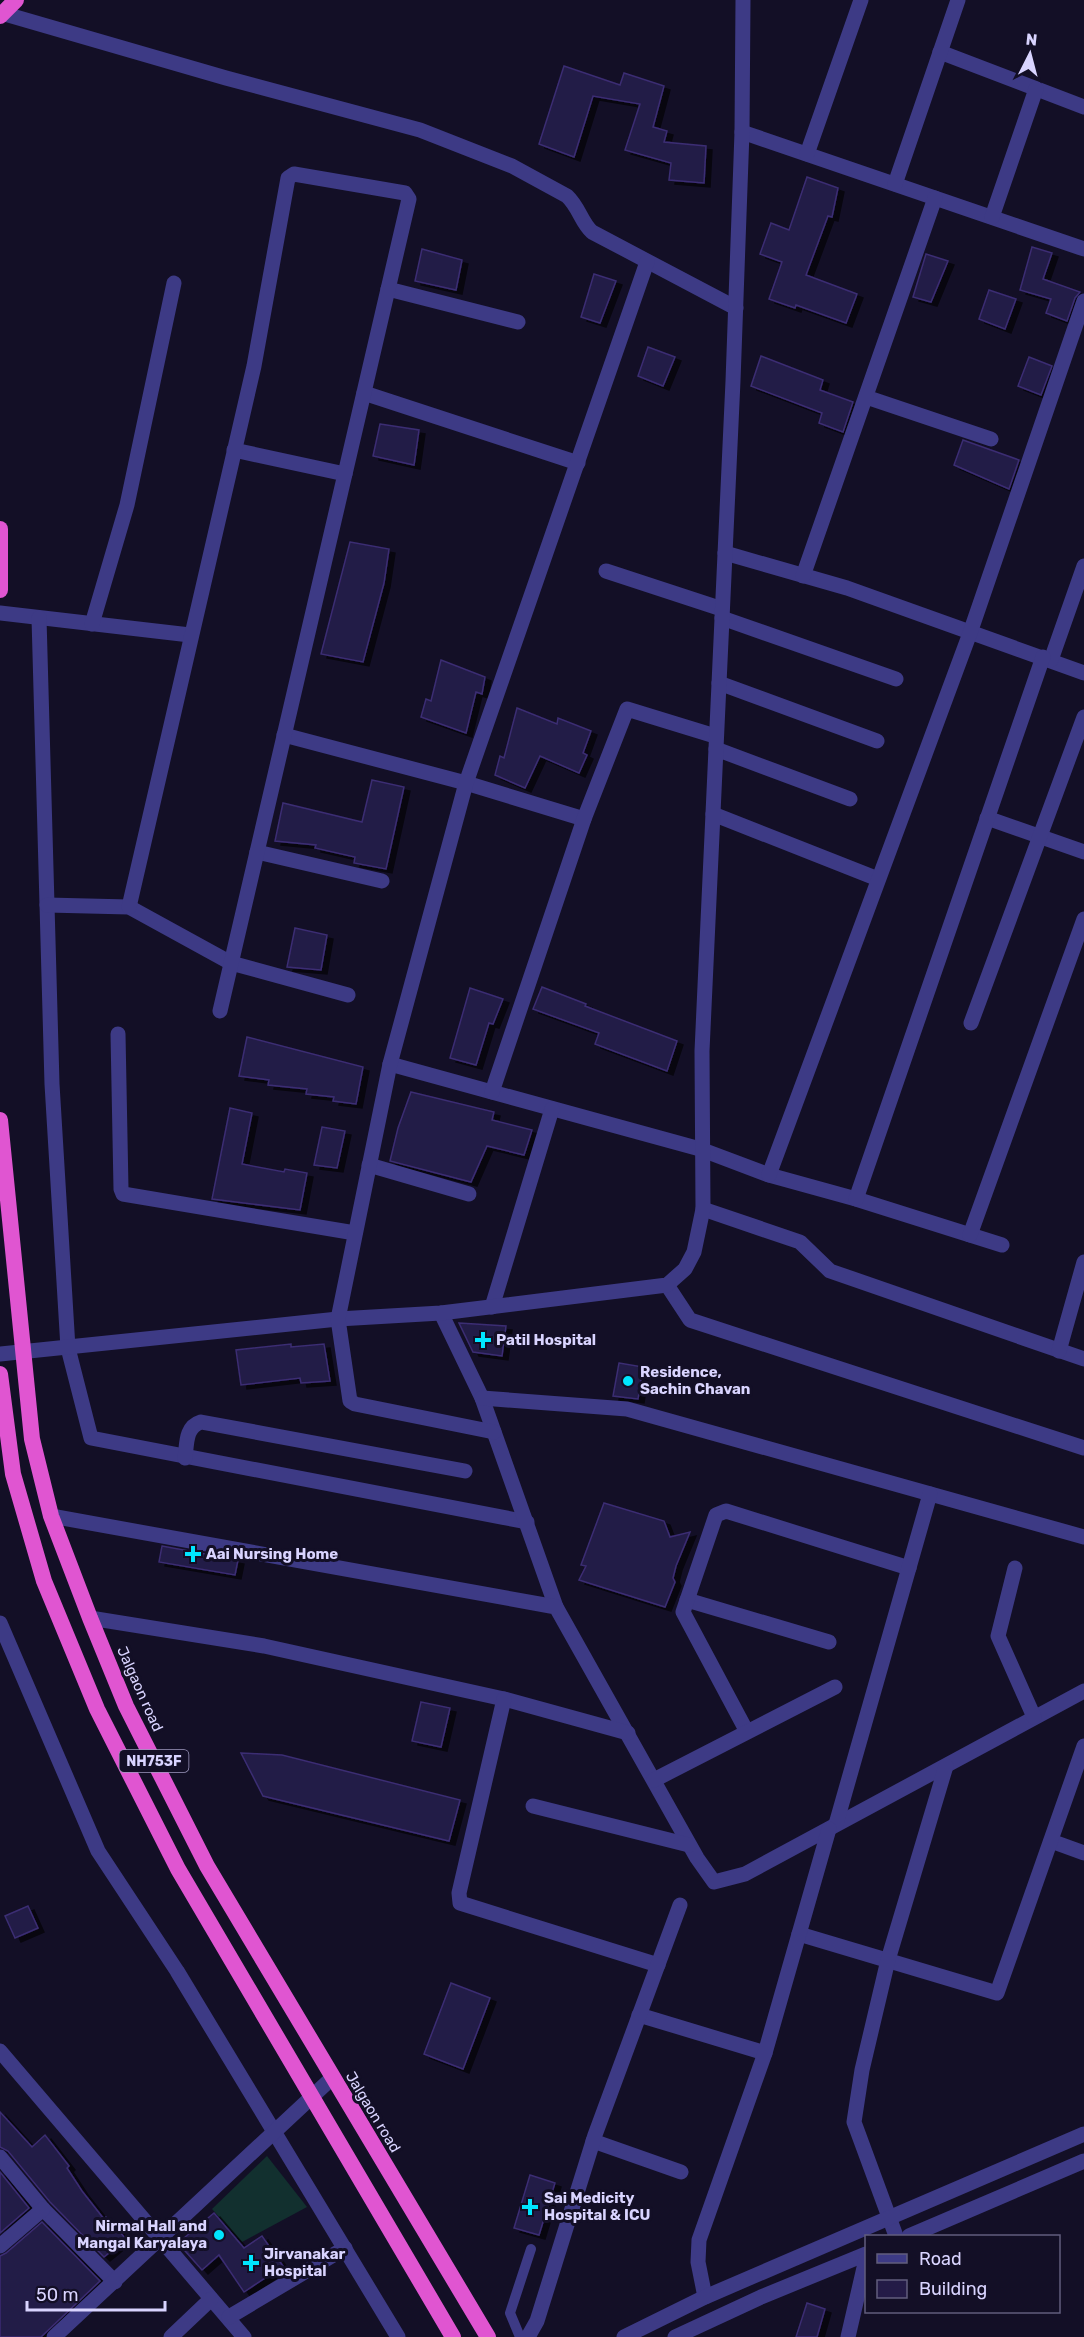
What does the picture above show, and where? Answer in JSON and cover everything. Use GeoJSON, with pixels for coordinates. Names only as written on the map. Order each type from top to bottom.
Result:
{"type":"FeatureCollection","features":[{"type":"Feature","properties":{"kind":"highway"},"geometry":{"type":"LineString","coordinates":[[2,15],[16,0]]}},
{"type":"Feature","properties":{"kind":"highway"},"geometry":{"type":"LineString","coordinates":[[0,529],[0,590]]}},
{"type":"Feature","properties":{"kind":"highway","name":"Jalgaon road"},"geometry":{"type":"LineString","coordinates":[[0,1120],[32,1439],[51,1516],[90,1618],[126,1706],[207,1866],[488,2337]]}},
{"type":"Feature","properties":{"kind":"highway","name":"NH753F"},"geometry":{"type":"LineString","coordinates":[[0,1374],[13,1474],[44,1581],[98,1709],[178,1869],[453,2337]]}},
{"type":"Feature","properties":{"kind":"street"},"geometry":{"type":"LineString","coordinates":[[0,1354],[338,1319],[441,1313],[492,1307],[667,1285],[685,1269],[694,1252],[703,1209],[700,1149],[702,1051],[736,308],[742,132],[743,0]]}},
{"type":"Feature","properties":{"kind":"street"},"geometry":{"type":"LineString","coordinates":[[807,154],[861,0]]}},
{"type":"Feature","properties":{"kind":"street"},"geometry":{"type":"LineString","coordinates":[[895,184],[958,0]]}},
{"type":"Feature","properties":{"kind":"street"},"geometry":{"type":"LineString","coordinates":[[2,15],[420,130],[471,148],[556,189],[575,204],[586,226],[592,232],[736,308]]}},
{"type":"Feature","properties":{"kind":"street"},"geometry":{"type":"LineString","coordinates":[[940,52],[1084,107]]}},
{"type":"Feature","properties":{"kind":"street"},"geometry":{"type":"LineString","coordinates":[[992,217],[1036,89]]}},
{"type":"Feature","properties":{"kind":"street"},"geometry":{"type":"LineString","coordinates":[[742,132],[1084,249]]}},
{"type":"Feature","properties":{"kind":"street"},"geometry":{"type":"LineString","coordinates":[[129,907],[254,366],[290,174],[408,196],[220,1011]]}},
{"type":"Feature","properties":{"kind":"street"},"geometry":{"type":"LineString","coordinates":[[803,576],[936,198]]}},
{"type":"Feature","properties":{"kind":"street"},"geometry":{"type":"LineString","coordinates":[[494,1432],[355,1404],[350,1401],[338,1319],[390,1064],[466,783],[647,262]]}},
{"type":"Feature","properties":{"kind":"street"},"geometry":{"type":"LineString","coordinates":[[92,624],[127,505],[174,283]]}},
{"type":"Feature","properties":{"kind":"street"},"geometry":{"type":"LineString","coordinates":[[388,290],[518,322]]}},
{"type":"Feature","properties":{"kind":"street"},"geometry":{"type":"LineString","coordinates":[[769,1175],[970,633],[1084,301]]}},
{"type":"Feature","properties":{"kind":"street"},"geometry":{"type":"LineString","coordinates":[[364,393],[578,463]]}},
{"type":"Feature","properties":{"kind":"street"},"geometry":{"type":"LineString","coordinates":[[866,397],[991,439]]}},
{"type":"Feature","properties":{"kind":"street"},"geometry":{"type":"LineString","coordinates":[[234,450],[345,474]]}},
{"type":"Feature","properties":{"kind":"street"},"geometry":{"type":"LineString","coordinates":[[725,553],[847,588],[1084,673]]}},
{"type":"Feature","properties":{"kind":"street"},"geometry":{"type":"LineString","coordinates":[[856,1199],[987,818],[1084,566]]}},
{"type":"Feature","properties":{"kind":"street"},"geometry":{"type":"LineString","coordinates":[[606,571],[896,679]]}},
{"type":"Feature","properties":{"kind":"street"},"geometry":{"type":"LineString","coordinates":[[0,613],[190,635]]}},
{"type":"Feature","properties":{"kind":"street"},"geometry":{"type":"LineString","coordinates":[[39,618],[52,1093],[68,1348],[91,1438],[185,1458],[527,1522]]}},
{"type":"Feature","properties":{"kind":"street"},"geometry":{"type":"LineString","coordinates":[[719,683],[877,741]]}},
{"type":"Feature","properties":{"kind":"street"},"geometry":{"type":"LineString","coordinates":[[492,1092],[584,819],[627,709],[850,799]]}},
{"type":"Feature","properties":{"kind":"street"},"geometry":{"type":"LineString","coordinates":[[971,1023],[1084,717]]}},
{"type":"Feature","properties":{"kind":"street"},"geometry":{"type":"LineString","coordinates":[[284,735],[466,783],[584,819]]}},
{"type":"Feature","properties":{"kind":"street"},"geometry":{"type":"LineString","coordinates":[[712,814],[878,879]]}},
{"type":"Feature","properties":{"kind":"street"},"geometry":{"type":"LineString","coordinates":[[987,818],[1084,852]]}},
{"type":"Feature","properties":{"kind":"street"},"geometry":{"type":"LineString","coordinates":[[257,852],[382,881]]}},
{"type":"Feature","properties":{"kind":"street"},"geometry":{"type":"LineString","coordinates":[[47,905],[129,907],[231,963],[348,994]]}},
{"type":"Feature","properties":{"kind":"street"},"geometry":{"type":"LineString","coordinates":[[970,1235],[1084,919]]}},
{"type":"Feature","properties":{"kind":"street"},"geometry":{"type":"LineString","coordinates":[[117,1034],[121,1189],[123,1194],[355,1233]]}},
{"type":"Feature","properties":{"kind":"street"},"geometry":{"type":"LineString","coordinates":[[390,1064],[700,1149],[769,1175],[856,1199],[1002,1245]]}},
{"type":"Feature","properties":{"kind":"street"},"geometry":{"type":"LineString","coordinates":[[492,1307],[552,1109]]}},
{"type":"Feature","properties":{"kind":"street"},"geometry":{"type":"LineString","coordinates":[[369,1165],[469,1194]]}},
{"type":"Feature","properties":{"kind":"street"},"geometry":{"type":"LineString","coordinates":[[703,1209],[800,1242],[830,1271],[1084,1359]]}},
{"type":"Feature","properties":{"kind":"street"},"geometry":{"type":"LineString","coordinates":[[1059,1350],[1077,1312],[1084,1262]]}},
{"type":"Feature","properties":{"kind":"street"},"geometry":{"type":"LineString","coordinates":[[667,1285],[690,1320],[1084,1448]]}},
{"type":"Feature","properties":{"kind":"street"},"geometry":{"type":"LineString","coordinates":[[441,1313],[482,1398],[556,1607],[689,1845],[714,1882],[745,1874],[1080,1693],[1084,1709]]}},
{"type":"Feature","properties":{"kind":"street"},"geometry":{"type":"LineString","coordinates":[[482,1398],[627,1409],[1084,1537]]}},
{"type":"Feature","properties":{"kind":"street"},"geometry":{"type":"LineString","coordinates":[[185,1458],[189,1430],[193,1425],[201,1422],[465,1471]]}},
{"type":"Feature","properties":{"kind":"street"},"geometry":{"type":"LineString","coordinates":[[705,2297],[698,2262],[699,2240],[765,2053],[930,1494]]}},
{"type":"Feature","properties":{"kind":"street"},"geometry":{"type":"LineString","coordinates":[[747,1730],[684,1616],[683,1608],[719,1512],[736,1514],[909,1568]]}},
{"type":"Feature","properties":{"kind":"street"},"geometry":{"type":"LineString","coordinates":[[51,1516],[556,1607]]}},
{"type":"Feature","properties":{"kind":"street"},"geometry":{"type":"LineString","coordinates":[[1015,1568],[998,1635],[1034,1718]]}},
{"type":"Feature","properties":{"kind":"street"},"geometry":{"type":"LineString","coordinates":[[687,1600],[829,1642]]}},
{"type":"Feature","properties":{"kind":"street"},"geometry":{"type":"LineString","coordinates":[[90,1618],[264,1646],[504,1699],[628,1733]]}},
{"type":"Feature","properties":{"kind":"street"},"geometry":{"type":"LineString","coordinates":[[0,1623],[98,1851],[177,1971],[398,2337]]}},
{"type":"Feature","properties":{"kind":"street"},"geometry":{"type":"LineString","coordinates":[[654,1780],[747,1730],[835,1687]]}},
{"type":"Feature","properties":{"kind":"street"},"geometry":{"type":"LineString","coordinates":[[504,1699],[459,1893],[460,1903],[658,1965]]}},
{"type":"Feature","properties":{"kind":"street"},"geometry":{"type":"LineString","coordinates":[[799,1934],[997,1993],[1084,1746]]}},
{"type":"Feature","properties":{"kind":"street"},"geometry":{"type":"LineString","coordinates":[[896,2235],[887,2218],[854,2122],[862,2070],[888,1960],[946,1766]]}},
{"type":"Feature","properties":{"kind":"street"},"geometry":{"type":"LineString","coordinates":[[533,1806],[689,1845]]}},
{"type":"Feature","properties":{"kind":"street"},"geometry":{"type":"LineString","coordinates":[[1051,1841],[1084,1853]]}},
{"type":"Feature","properties":{"kind":"street"},"geometry":{"type":"LineString","coordinates":[[528,2337],[537,2321],[593,2141],[680,1905]]}},
{"type":"Feature","properties":{"kind":"street"},"geometry":{"type":"LineString","coordinates":[[639,2015],[765,2053]]}},
{"type":"Feature","properties":{"kind":"street"},"geometry":{"type":"LineString","coordinates":[[0,2051],[244,2337]]}},
{"type":"Feature","properties":{"kind":"street"},"geometry":{"type":"LineString","coordinates":[[54,2337],[332,2078]]}},
{"type":"Feature","properties":{"kind":"street"},"geometry":{"type":"LineString","coordinates":[[624,2337],[705,2297],[1084,2134]]}},
{"type":"Feature","properties":{"kind":"street"},"geometry":{"type":"LineString","coordinates":[[593,2141],[681,2172]]}},
{"type":"Feature","properties":{"kind":"street"},"geometry":{"type":"LineString","coordinates":[[0,2157],[44,2209],[115,2282]]}},
{"type":"Feature","properties":{"kind":"street"},"geometry":{"type":"LineString","coordinates":[[911,2235],[1084,2161]]}},
{"type":"Feature","properties":{"kind":"street"},"geometry":{"type":"LineString","coordinates":[[0,2246],[44,2209]]}},
{"type":"Feature","properties":{"kind":"street"},"geometry":{"type":"LineString","coordinates":[[229,2317],[345,2248]]}},
{"type":"Feature","properties":{"kind":"street"},"geometry":{"type":"LineString","coordinates":[[675,2337],[761,2297],[865,2255]]}},
{"type":"Feature","properties":{"kind":"street"},"geometry":{"type":"LineString","coordinates":[[848,2337],[865,2267]]}},
{"type":"Feature","properties":{"kind":"street"},"geometry":{"type":"LineString","coordinates":[[171,2337],[212,2300]]}},
{"type":"Feature","properties":{"kind":"lane"},"geometry":{"type":"LineString","coordinates":[[520,2337],[510,2313],[531,2249]]}},
{"type":"Feature","properties":{"kind":"green space"},"geometry":{"type":"Polygon","coordinates":[[[267,2156],[307,2207],[242,2242],[212,2209],[267,2156]]]}},
{"type":"Feature","properties":{"kind":"building"},"geometry":{"type":"Polygon","coordinates":[[[564,66],[620,85],[624,73],[664,86],[653,127],[667,131],[664,142],[706,146],[704,183],[669,180],[671,163],[625,150],[640,104],[593,96],[574,157],[539,144],[564,66]]]}},
{"type":"Feature","properties":{"kind":"building"},"geometry":{"type":"Polygon","coordinates":[[[807,177],[838,188],[832,217],[828,216],[806,275],[857,294],[846,323],[796,305],[795,308],[769,299],[782,262],[760,254],[771,223],[789,230],[807,177]]]}},
{"type":"Feature","properties":{"kind":"building"},"geometry":{"type":"Polygon","coordinates":[[[1032,247],[1052,253],[1043,279],[1080,292],[1075,298],[1067,321],[1046,313],[1051,299],[1020,290],[1032,247]]]}},
{"type":"Feature","properties":{"kind":"building"},"geometry":{"type":"Polygon","coordinates":[[[422,249],[462,260],[456,290],[415,281],[422,249]]]}},
{"type":"Feature","properties":{"kind":"building"},"geometry":{"type":"Polygon","coordinates":[[[926,254],[948,261],[931,302],[913,297],[926,254]]]}},
{"type":"Feature","properties":{"kind":"building"},"geometry":{"type":"Polygon","coordinates":[[[594,274],[616,281],[600,323],[581,317],[594,274]]]}},
{"type":"Feature","properties":{"kind":"building"},"geometry":{"type":"Polygon","coordinates":[[[989,290],[1016,299],[1005,329],[979,319],[989,290]]]}},
{"type":"Feature","properties":{"kind":"building"},"geometry":{"type":"Polygon","coordinates":[[[648,347],[675,357],[663,386],[638,376],[648,347]]]}},
{"type":"Feature","properties":{"kind":"building"},"geometry":{"type":"Polygon","coordinates":[[[761,356],[823,380],[820,390],[853,402],[843,432],[819,423],[822,413],[751,386],[761,356]]]}},
{"type":"Feature","properties":{"kind":"building"},"geometry":{"type":"Polygon","coordinates":[[[1029,357],[1052,366],[1041,395],[1018,386],[1029,357]]]}},
{"type":"Feature","properties":{"kind":"building"},"geometry":{"type":"Polygon","coordinates":[[[380,424],[419,430],[414,465],[373,456],[380,424]]]}},
{"type":"Feature","properties":{"kind":"building"},"geometry":{"type":"Polygon","coordinates":[[[963,440],[1019,460],[1009,489],[954,465],[963,440]]]}},
{"type":"Feature","properties":{"kind":"building"},"geometry":{"type":"Polygon","coordinates":[[[350,542],[389,549],[384,583],[363,662],[321,654],[350,542]]]}},
{"type":"Feature","properties":{"kind":"building"},"geometry":{"type":"Polygon","coordinates":[[[441,660],[485,677],[482,694],[476,692],[466,733],[421,717],[426,699],[431,701],[441,660]]]}},
{"type":"Feature","properties":{"kind":"building"},"geometry":{"type":"Polygon","coordinates":[[[517,708],[557,724],[558,718],[591,731],[583,753],[587,755],[579,773],[540,756],[525,788],[495,775],[500,756],[504,758],[517,708]]]}},
{"type":"Feature","properties":{"kind":"building"},"geometry":{"type":"Polygon","coordinates":[[[372,780],[404,787],[386,869],[354,863],[355,857],[315,848],[316,845],[275,841],[283,803],[362,822],[372,780]]]}},
{"type":"Feature","properties":{"kind":"building"},"geometry":{"type":"Polygon","coordinates":[[[295,928],[327,935],[321,970],[287,967],[295,928]]]}},
{"type":"Feature","properties":{"kind":"building"},"geometry":{"type":"Polygon","coordinates":[[[542,987],[677,1041],[667,1071],[595,1044],[599,1033],[533,1009],[542,987]]]}},
{"type":"Feature","properties":{"kind":"building"},"geometry":{"type":"Polygon","coordinates":[[[470,988],[503,999],[493,1024],[489,1023],[476,1065],[450,1058],[470,988]]]}},
{"type":"Feature","properties":{"kind":"building"},"geometry":{"type":"Polygon","coordinates":[[[247,1037],[363,1067],[356,1104],[333,1101],[334,1097],[306,1094],[307,1089],[268,1085],[269,1080],[239,1076],[247,1037]]]}},
{"type":"Feature","properties":{"kind":"building"},"geometry":{"type":"Polygon","coordinates":[[[411,1092],[494,1112],[492,1120],[532,1130],[524,1155],[487,1146],[471,1182],[390,1161],[398,1128],[411,1092]]]}},
{"type":"Feature","properties":{"kind":"building"},"geometry":{"type":"Polygon","coordinates":[[[230,1108],[252,1113],[242,1164],[284,1172],[285,1169],[307,1173],[300,1210],[212,1199],[230,1108]]]}},
{"type":"Feature","properties":{"kind":"building"},"geometry":{"type":"Polygon","coordinates":[[[322,1127],[345,1131],[337,1168],[314,1165],[322,1127]]]}},
{"type":"Feature","properties":{"kind":"building"},"geometry":{"type":"Polygon","coordinates":[[[459,1323],[506,1326],[502,1356],[473,1352],[459,1323]]]}},
{"type":"Feature","properties":{"kind":"building"},"geometry":{"type":"Polygon","coordinates":[[[291,1344],[291,1347],[324,1344],[330,1381],[301,1383],[300,1378],[241,1385],[236,1350],[291,1344]]]}},
{"type":"Feature","properties":{"kind":"building","name":"Residence, Sachin Chavan"},"geometry":{"type":"Polygon","coordinates":[[[619,1363],[643,1367],[638,1399],[613,1396],[619,1363]]]}},
{"type":"Feature","properties":{"kind":"building"},"geometry":{"type":"Polygon","coordinates":[[[604,1503],[664,1521],[670,1537],[690,1532],[676,1566],[673,1578],[675,1582],[665,1607],[579,1580],[586,1566],[581,1565],[604,1503]]]}},
{"type":"Feature","properties":{"kind":"building"},"geometry":{"type":"Polygon","coordinates":[[[162,1546],[238,1560],[235,1575],[159,1562],[162,1546]]]}},
{"type":"Feature","properties":{"kind":"building"},"geometry":{"type":"Polygon","coordinates":[[[421,1702],[450,1708],[441,1747],[412,1741],[421,1702]]]}},
{"type":"Feature","properties":{"kind":"building"},"geometry":{"type":"Polygon","coordinates":[[[241,1753],[282,1755],[460,1800],[449,1841],[263,1796],[241,1753]]]}},
{"type":"Feature","properties":{"kind":"building"},"geometry":{"type":"Polygon","coordinates":[[[28,1906],[38,1928],[15,1938],[5,1916],[28,1906]]]}},
{"type":"Feature","properties":{"kind":"building"},"geometry":{"type":"Polygon","coordinates":[[[451,1983],[490,1998],[463,2069],[424,2054],[451,1983]]]}},
{"type":"Feature","properties":{"kind":"building"},"geometry":{"type":"Polygon","coordinates":[[[0,2112],[32,2147],[45,2135],[69,2166],[67,2168],[82,2191],[104,2219],[106,2217],[126,2239],[104,2257],[50,2202],[8,2151],[0,2147],[0,2112]]]}},
{"type":"Feature","properties":{"kind":"building"},"geometry":{"type":"Polygon","coordinates":[[[0,2172],[29,2208],[0,2233],[0,2172]]]}},
{"type":"Feature","properties":{"kind":"building"},"geometry":{"type":"Polygon","coordinates":[[[530,2175],[555,2183],[539,2235],[514,2228],[530,2175]]]}},
{"type":"Feature","properties":{"kind":"building"},"geometry":{"type":"Polygon","coordinates":[[[214,2213],[244,2248],[262,2236],[283,2266],[244,2292],[219,2255],[202,2270],[178,2243],[214,2213]]]}},
{"type":"Feature","properties":{"kind":"building"},"geometry":{"type":"Polygon","coordinates":[[[42,2222],[100,2281],[41,2337],[0,2337],[0,2256],[42,2222]]]}},
{"type":"Feature","properties":{"kind":"building"},"geometry":{"type":"Polygon","coordinates":[[[807,2303],[825,2309],[817,2337],[796,2337],[807,2303]]]}},
{"type":"Feature","properties":{"kind":"place","name":"Patil Hospital"},"geometry":{"type":"Point","coordinates":[483,1340]}},
{"type":"Feature","properties":{"kind":"place","name":"Residence, Sachin Chavan"},"geometry":{"type":"Point","coordinates":[628,1381]}},
{"type":"Feature","properties":{"kind":"place","name":"Aai Nursing Home"},"geometry":{"type":"Point","coordinates":[193,1554]}},
{"type":"Feature","properties":{"kind":"place","name":"Sai Medicity Hospital & ICU"},"geometry":{"type":"Point","coordinates":[530,2207]}},
{"type":"Feature","properties":{"kind":"place","name":"Nirmal Hall and Mangal Karyalaya"},"geometry":{"type":"Point","coordinates":[219,2235]}},
{"type":"Feature","properties":{"kind":"place","name":"Jirvanakar Hospital"},"geometry":{"type":"Point","coordinates":[251,2263]}}]}
